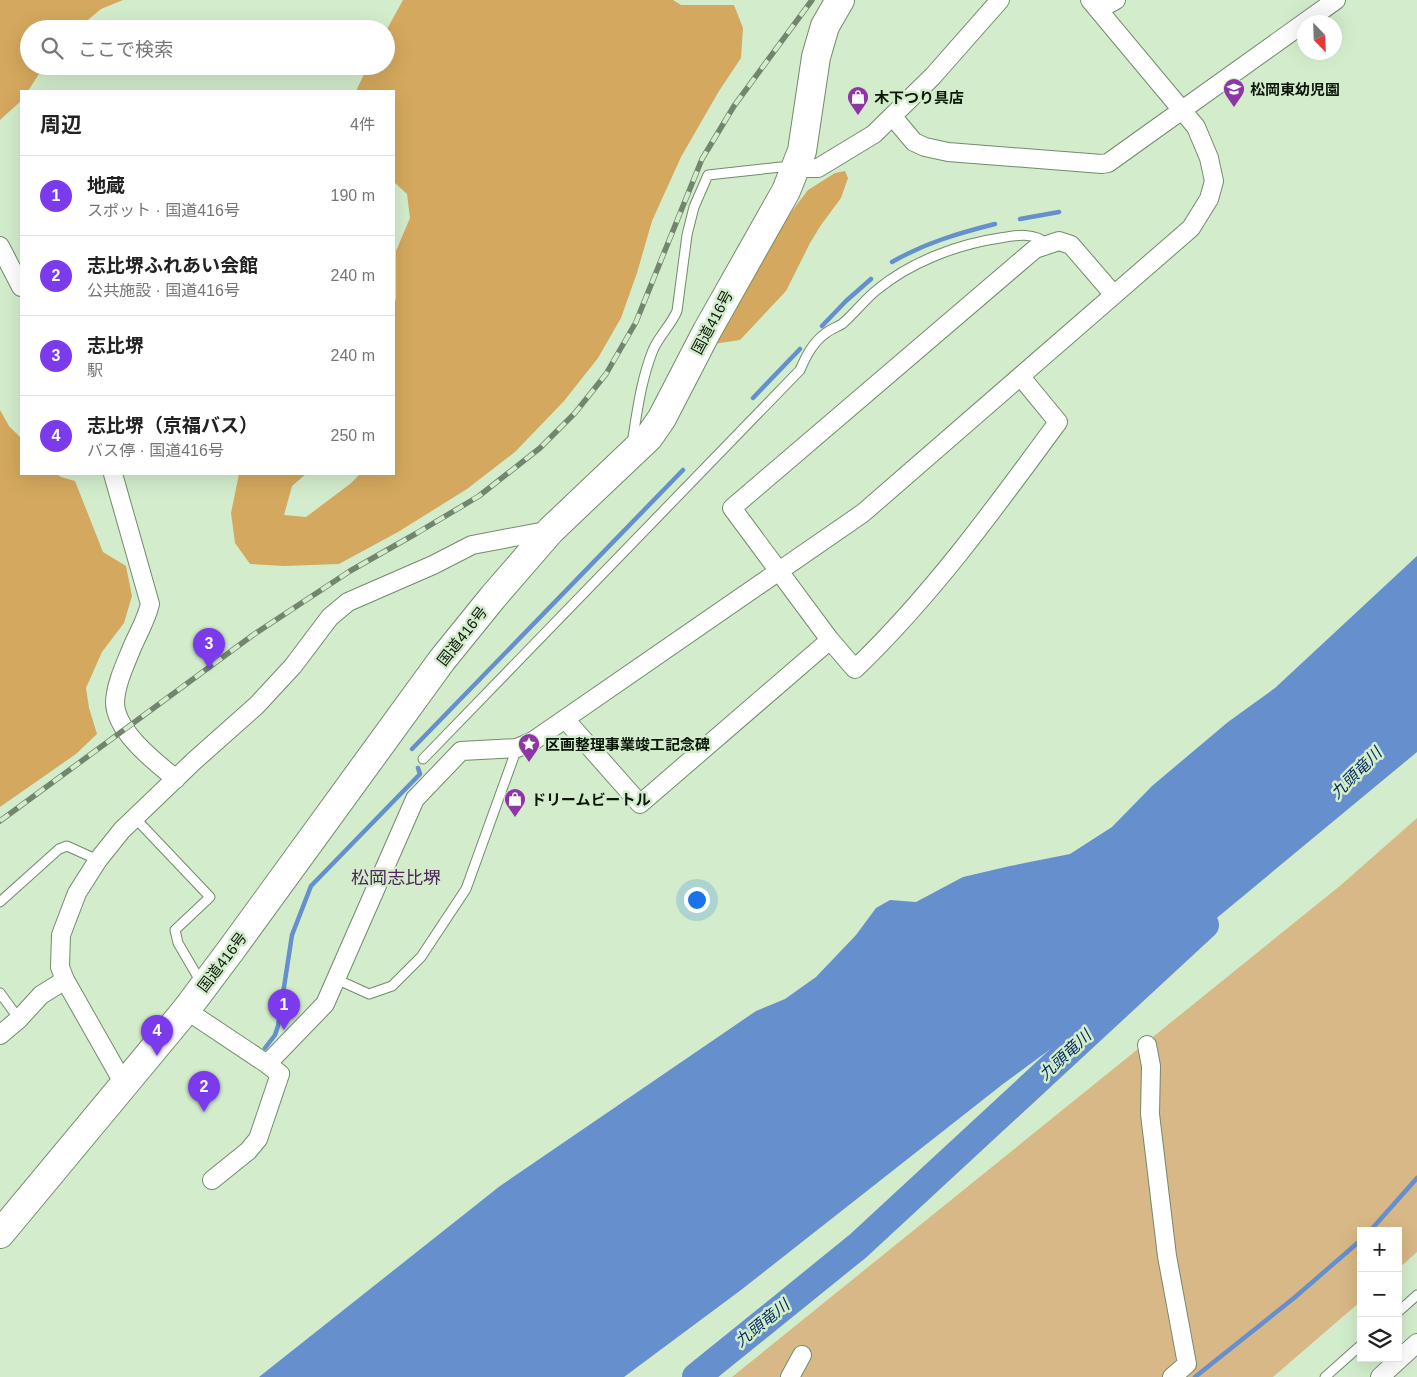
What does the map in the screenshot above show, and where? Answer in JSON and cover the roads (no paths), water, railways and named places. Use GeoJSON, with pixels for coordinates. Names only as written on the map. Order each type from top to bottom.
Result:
{"type":"FeatureCollection","features":[{"type":"Feature","properties":{"kind":"highway","name":"国道416号"},"geometry":{"type":"LineString","coordinates":[[0,1234],[186,1010],[442,660],[493,597],[551,530],[649,437],[662,418],[716,313],[786,191],[796,168],[805,131],[816,58],[825,26],[840,0]]}},
{"type":"Feature","properties":{"kind":"street"},"geometry":{"type":"LineString","coordinates":[[796,168],[818,168],[874,134],[893,117],[1000,0]]}},
{"type":"Feature","properties":{"kind":"street"},"geometry":{"type":"LineString","coordinates":[[267,1064],[325,1004],[415,799],[461,751],[517,748],[533,741],[863,513],[1185,234],[1201,214],[1209,199],[1214,181],[1209,158],[1196,127],[1094,5],[1116,0]]}},
{"type":"Feature","properties":{"kind":"street"},"geometry":{"type":"LineString","coordinates":[[893,117],[914,142],[925,147],[948,152],[1108,163],[1336,0]]}},
{"type":"Feature","properties":{"kind":"street"},"geometry":{"type":"LineString","coordinates":[[1021,376],[1058,422],[955,558],[886,639],[855,669],[830,640],[732,508],[1035,249],[1059,241],[1071,245],[1114,295]]}},
{"type":"Feature","properties":{"kind":"street"},"geometry":{"type":"LineString","coordinates":[[0,246],[20,284]]}},
{"type":"Feature","properties":{"kind":"street"},"geometry":{"type":"LineString","coordinates":[[112,475],[150,604],[147,616],[119,680],[115,704],[119,720],[130,735],[149,757],[176,779]]}},
{"type":"Feature","properties":{"kind":"street"},"geometry":{"type":"LineString","coordinates":[[124,1084],[65,980],[60,967],[61,935],[78,893],[98,860],[122,830],[194,761],[257,705],[293,666],[330,617],[348,602],[433,565],[472,545],[551,530]]}},
{"type":"Feature","properties":{"kind":"street"},"geometry":{"type":"LineString","coordinates":[[564,719],[640,804],[830,640]]}},
{"type":"Feature","properties":{"kind":"street"},"geometry":{"type":"LineString","coordinates":[[0,1035],[19,1019],[42,995],[65,980]]}},
{"type":"Feature","properties":{"kind":"street"},"geometry":{"type":"LineString","coordinates":[[186,1010],[280,1074],[258,1139],[248,1151],[212,1180]]}},
{"type":"Feature","properties":{"kind":"street"},"geometry":{"type":"LineString","coordinates":[[1147,1045],[1151,1066],[1150,1114],[1167,1256],[1187,1364],[1172,1377]]}},
{"type":"Feature","properties":{"kind":"street"},"geometry":{"type":"LineString","coordinates":[[1380,1377],[1417,1342]]}},
{"type":"Feature","properties":{"kind":"street"},"geometry":{"type":"LineString","coordinates":[[790,1377],[802,1355]]}},
{"type":"Feature","properties":{"kind":"lane"},"geometry":{"type":"LineString","coordinates":[[630,454],[639,396],[653,350],[672,322],[677,311],[687,235],[694,207],[708,175],[781,167],[796,168]]}},
{"type":"Feature","properties":{"kind":"lane"},"geometry":{"type":"LineString","coordinates":[[423,759],[800,370],[809,350],[825,334],[842,324],[878,289],[926,260],[991,239],[1019,235],[1041,238],[1047,244]]}},
{"type":"Feature","properties":{"kind":"lane"},"geometry":{"type":"LineString","coordinates":[[336,979],[369,994],[392,986],[421,956],[466,889],[517,748]]}},
{"type":"Feature","properties":{"kind":"lane"},"geometry":{"type":"LineString","coordinates":[[135,818],[210,897],[175,930],[178,943],[204,986]]}},
{"type":"Feature","properties":{"kind":"lane"},"geometry":{"type":"LineString","coordinates":[[0,902],[59,848],[67,846],[98,860]]}},
{"type":"Feature","properties":{"kind":"lane"},"geometry":{"type":"LineString","coordinates":[[0,993],[19,1019]]}},
{"type":"Feature","properties":{"kind":"lane"},"geometry":{"type":"LineString","coordinates":[[1402,1308],[1417,1295]]}},
{"type":"Feature","properties":{"kind":"lane"},"geometry":{"type":"LineString","coordinates":[[1324,1377],[1357,1348]]}},
{"type":"Feature","properties":{"kind":"water"},"geometry":{"type":"Polygon","coordinates":[[[1417,556],[1417,752],[1125,994],[1003,1084],[741,1290],[624,1377],[259,1377],[500,1186],[756,1011],[785,999],[816,977],[856,935],[876,908],[890,900],[916,902],[963,877],[1070,854],[1112,827],[1152,786],[1228,722],[1275,688],[1417,556]]]}},
{"type":"Feature","properties":{"kind":"waterway"},"geometry":{"type":"LineString","coordinates":[[1020,219],[1059,212]]}},
{"type":"Feature","properties":{"kind":"waterway"},"geometry":{"type":"LineString","coordinates":[[892,262],[942,239],[995,224]]}},
{"type":"Feature","properties":{"kind":"waterway"},"geometry":{"type":"LineString","coordinates":[[822,326],[871,279]]}},
{"type":"Feature","properties":{"kind":"waterway"},"geometry":{"type":"LineString","coordinates":[[753,398],[800,349]]}},
{"type":"Feature","properties":{"kind":"waterway"},"geometry":{"type":"LineString","coordinates":[[412,749],[683,470]]}},
{"type":"Feature","properties":{"kind":"waterway"},"geometry":{"type":"LineString","coordinates":[[265,1048],[275,1035],[278,1026],[292,935],[311,886],[420,774],[418,768]]}},
{"type":"Feature","properties":{"kind":"waterway","name":"九頭竜川"},"geometry":{"type":"LineString","coordinates":[[696,1377],[858,1246],[1205,925]]}},
{"type":"Feature","properties":{"kind":"waterway"},"geometry":{"type":"LineString","coordinates":[[1374,1227],[1417,1178]]}},
{"type":"Feature","properties":{"kind":"waterway"},"geometry":{"type":"LineString","coordinates":[[1195,1377],[1294,1298],[1357,1243]]}},
{"type":"Feature","properties":{"kind":"railway"},"geometry":{"type":"LineString","coordinates":[[0,821],[253,635],[350,571],[479,496],[540,448],[575,413],[606,374],[636,322],[702,159],[734,106],[812,0]]}},
{"type":"Feature","properties":{"kind":"place","name":"松岡東幼児園"},"geometry":{"type":"Point","coordinates":[1234,108]}},
{"type":"Feature","properties":{"kind":"place","name":"木下つり具店"},"geometry":{"type":"Point","coordinates":[858,116]}},
{"type":"Feature","properties":{"kind":"place","name":"志比堺"},"geometry":{"type":"Point","coordinates":[209,669]}},
{"type":"Feature","properties":{"kind":"place","name":"区画整理事業竣工記念碑"},"geometry":{"type":"Point","coordinates":[529,763]}},
{"type":"Feature","properties":{"kind":"place","name":"ドリームビートル"},"geometry":{"type":"Point","coordinates":[515,818]}},
{"type":"Feature","properties":{"kind":"place","name":"地蔵"},"geometry":{"type":"Point","coordinates":[284,1030]}},
{"type":"Feature","properties":{"kind":"place","name":"志比堺（京福バス）"},"geometry":{"type":"Point","coordinates":[157,1056]}},
{"type":"Feature","properties":{"kind":"place","name":"志比堺ふれあい会館"},"geometry":{"type":"Point","coordinates":[204,1112]}},
{"type":"Feature","properties":{"kind":"district","name":"松岡志比堺"},"geometry":{"type":"Point","coordinates":[396,878]}}]}
